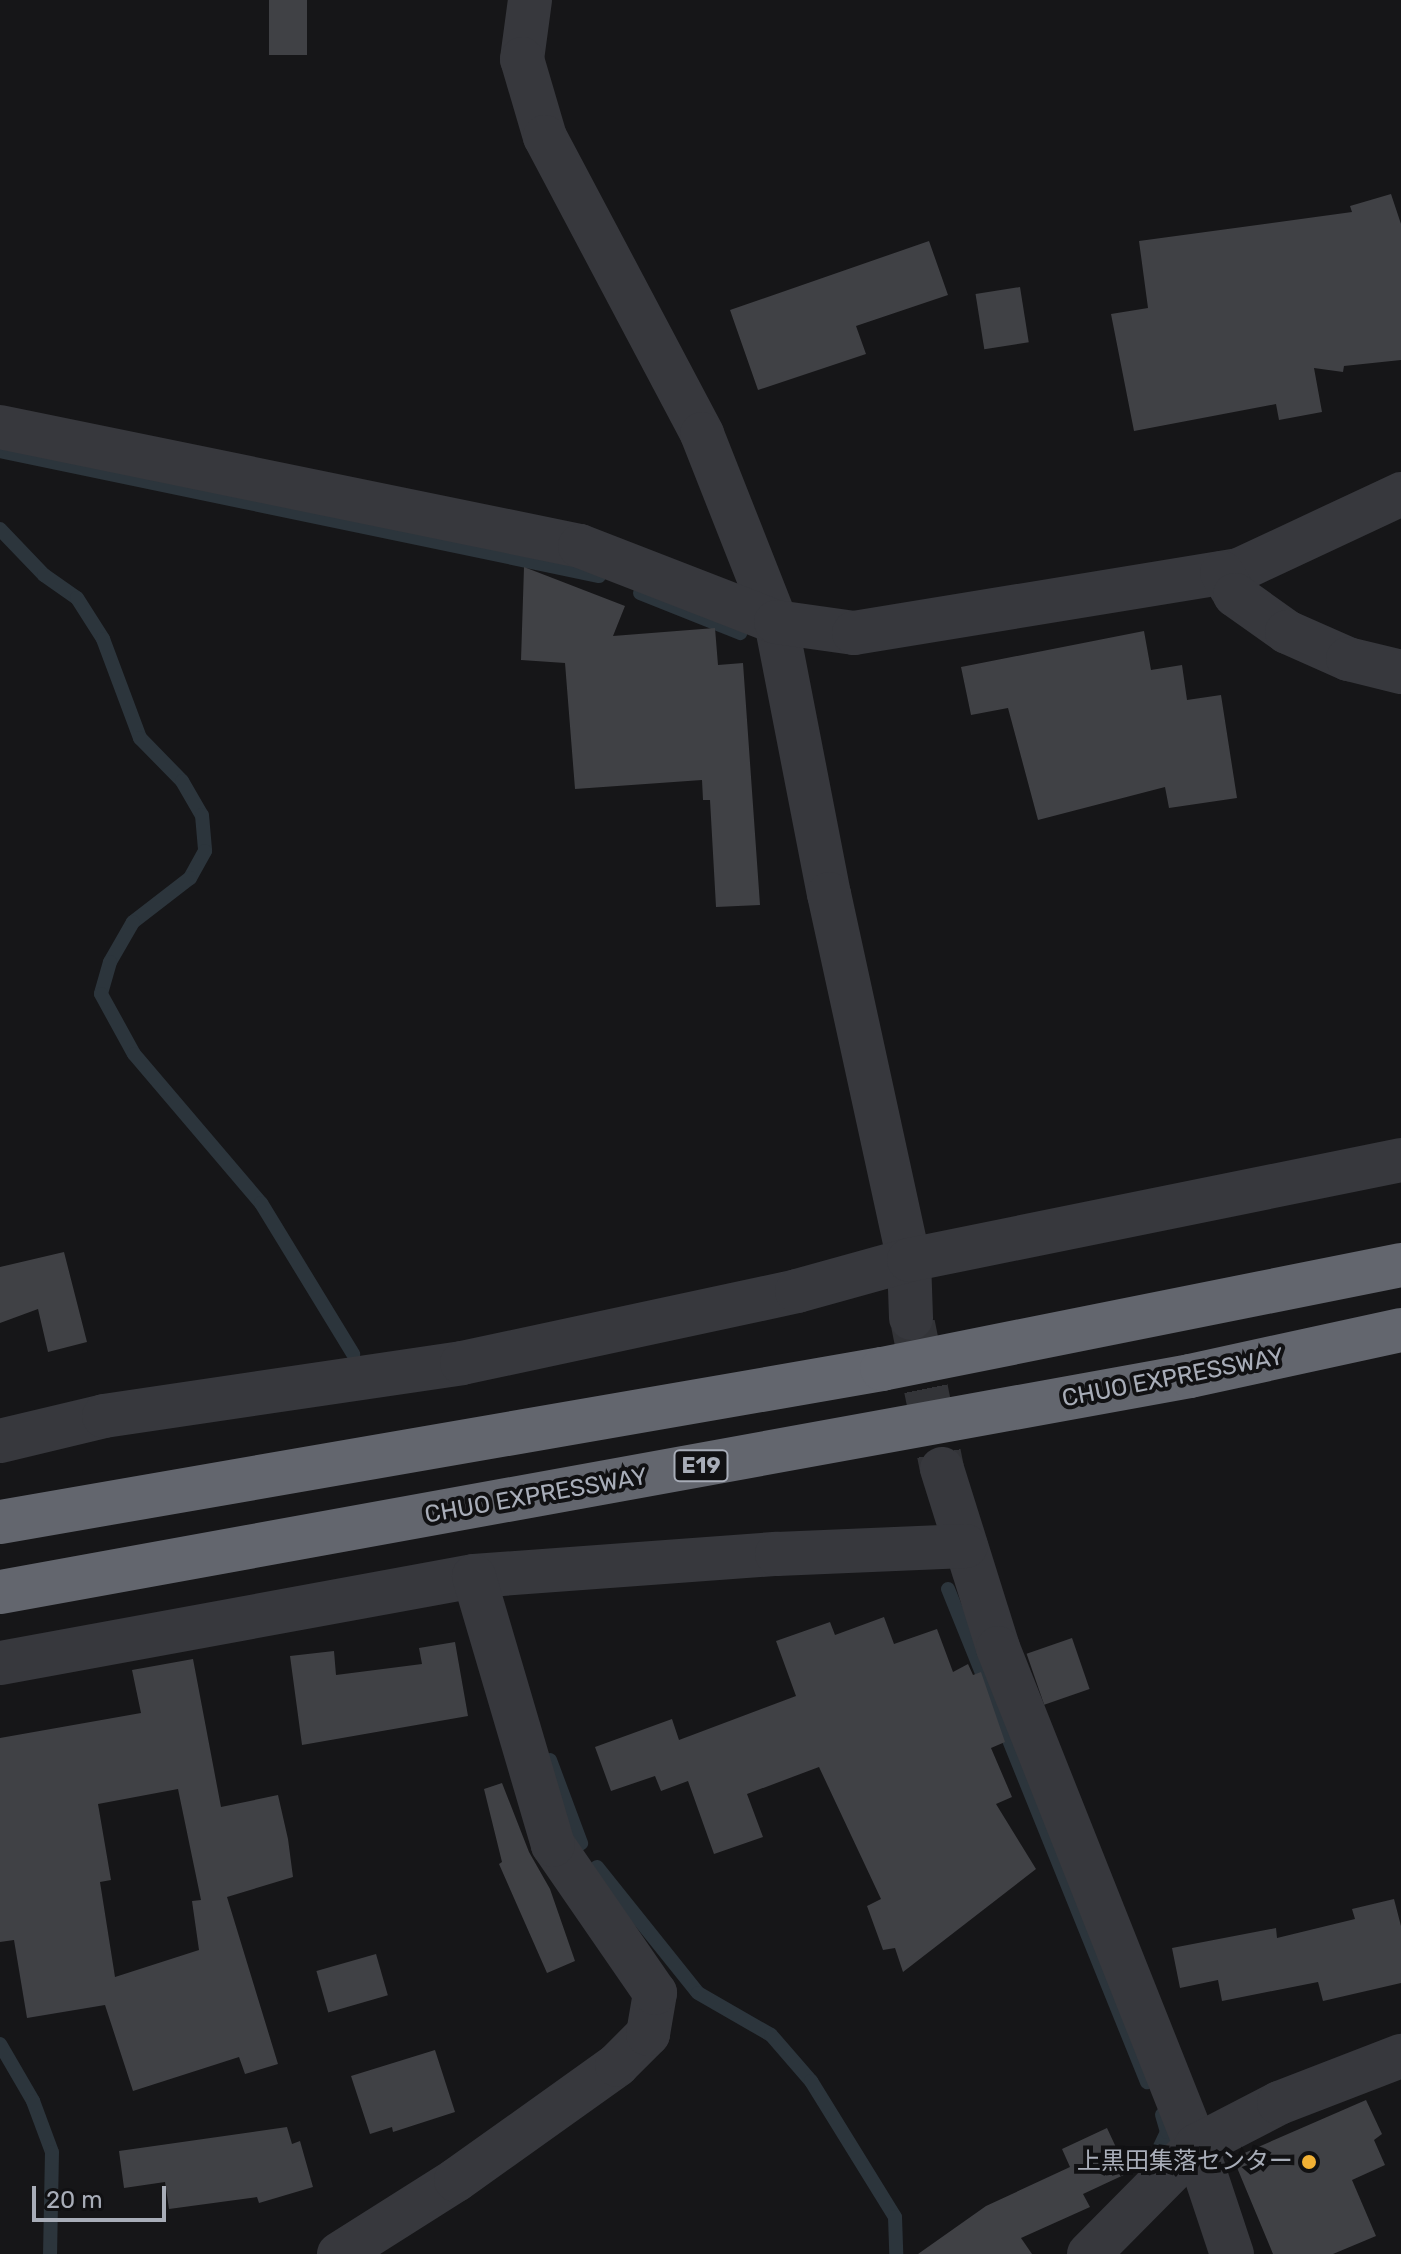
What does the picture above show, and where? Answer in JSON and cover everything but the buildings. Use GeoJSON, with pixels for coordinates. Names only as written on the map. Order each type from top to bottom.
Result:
{"type":"FeatureCollection","features":[{"type":"Feature","properties":{"kind":"highway"},"geometry":{"type":"LineString","coordinates":[[0,1522],[882,1369],[1401,1265]]}},
{"type":"Feature","properties":{"kind":"highway","name":"CHUO EXPRESSWAY"},"geometry":{"type":"LineString","coordinates":[[0,1592],[1190,1376],[1401,1330]]}},
{"type":"Feature","properties":{"kind":"street"},"geometry":{"type":"LineString","coordinates":[[530,0],[522,59],[545,137],[702,434],[776,622],[829,894],[909,1260],[911,1318]]}},
{"type":"Feature","properties":{"kind":"street"},"geometry":{"type":"LineString","coordinates":[[0,427],[580,546],[776,622],[854,633],[1239,570],[1401,494]]}},
{"type":"Feature","properties":{"kind":"street"},"geometry":{"type":"LineString","coordinates":[[1222,573],[1235,595],[1287,632],[1348,659],[1401,672]]}},
{"type":"Feature","properties":{"kind":"street"},"geometry":{"type":"LineString","coordinates":[[0,1441],[104,1416],[462,1363],[797,1291],[909,1260],[1401,1160]]}},
{"type":"Feature","properties":{"kind":"street"},"geometry":{"type":"LineString","coordinates":[[942,1469],[998,1648],[1196,2146],[1232,2254]]}},
{"type":"Feature","properties":{"kind":"street"},"geometry":{"type":"LineString","coordinates":[[0,1663],[474,1576],[777,1554],[966,1546]]}},
{"type":"Feature","properties":{"kind":"street"},"geometry":{"type":"LineString","coordinates":[[339,2254],[481,2162],[617,2065],[648,2034],[655,1993],[553,1845],[474,1576]]}},
{"type":"Feature","properties":{"kind":"street"},"geometry":{"type":"LineString","coordinates":[[1089,2254],[1196,2146],[1279,2103],[1401,2056]]}},
{"type":"Feature","properties":{"kind":"waterway"},"geometry":{"type":"LineString","coordinates":[[0,451],[599,576]]}},
{"type":"Feature","properties":{"kind":"waterway"},"geometry":{"type":"LineString","coordinates":[[0,529],[44,575],[77,598],[103,639],[140,738],[182,781],[202,815],[205,851],[190,878],[133,922],[110,962],[101,994],[134,1054],[261,1203],[353,1354]]}},
{"type":"Feature","properties":{"kind":"waterway"},"geometry":{"type":"LineString","coordinates":[[640,593],[740,633]]}},
{"type":"Feature","properties":{"kind":"waterway"},"geometry":{"type":"LineString","coordinates":[[948,1589],[1147,2082]]}},
{"type":"Feature","properties":{"kind":"waterway"},"geometry":{"type":"LineString","coordinates":[[550,1760],[581,1843]]}},
{"type":"Feature","properties":{"kind":"waterway"},"geometry":{"type":"LineString","coordinates":[[597,1867],[698,1993],[771,2035],[811,2081],[895,2217],[896,2254]]}},
{"type":"Feature","properties":{"kind":"waterway"},"geometry":{"type":"LineString","coordinates":[[0,2044],[33,2101],[52,2152],[50,2254]]}},
{"type":"Feature","properties":{"kind":"waterway"},"geometry":{"type":"LineString","coordinates":[[1149,2170],[1167,2132],[1162,2115]]}},
{"type":"Feature","properties":{"kind":"tunnel"},"geometry":{"type":"LineString","coordinates":[[913,1324],[942,1469]]}},
{"type":"Feature","properties":{"kind":"place","name":"上黒田集落センター"},"geometry":{"type":"Point","coordinates":[1309,2162]}}]}
